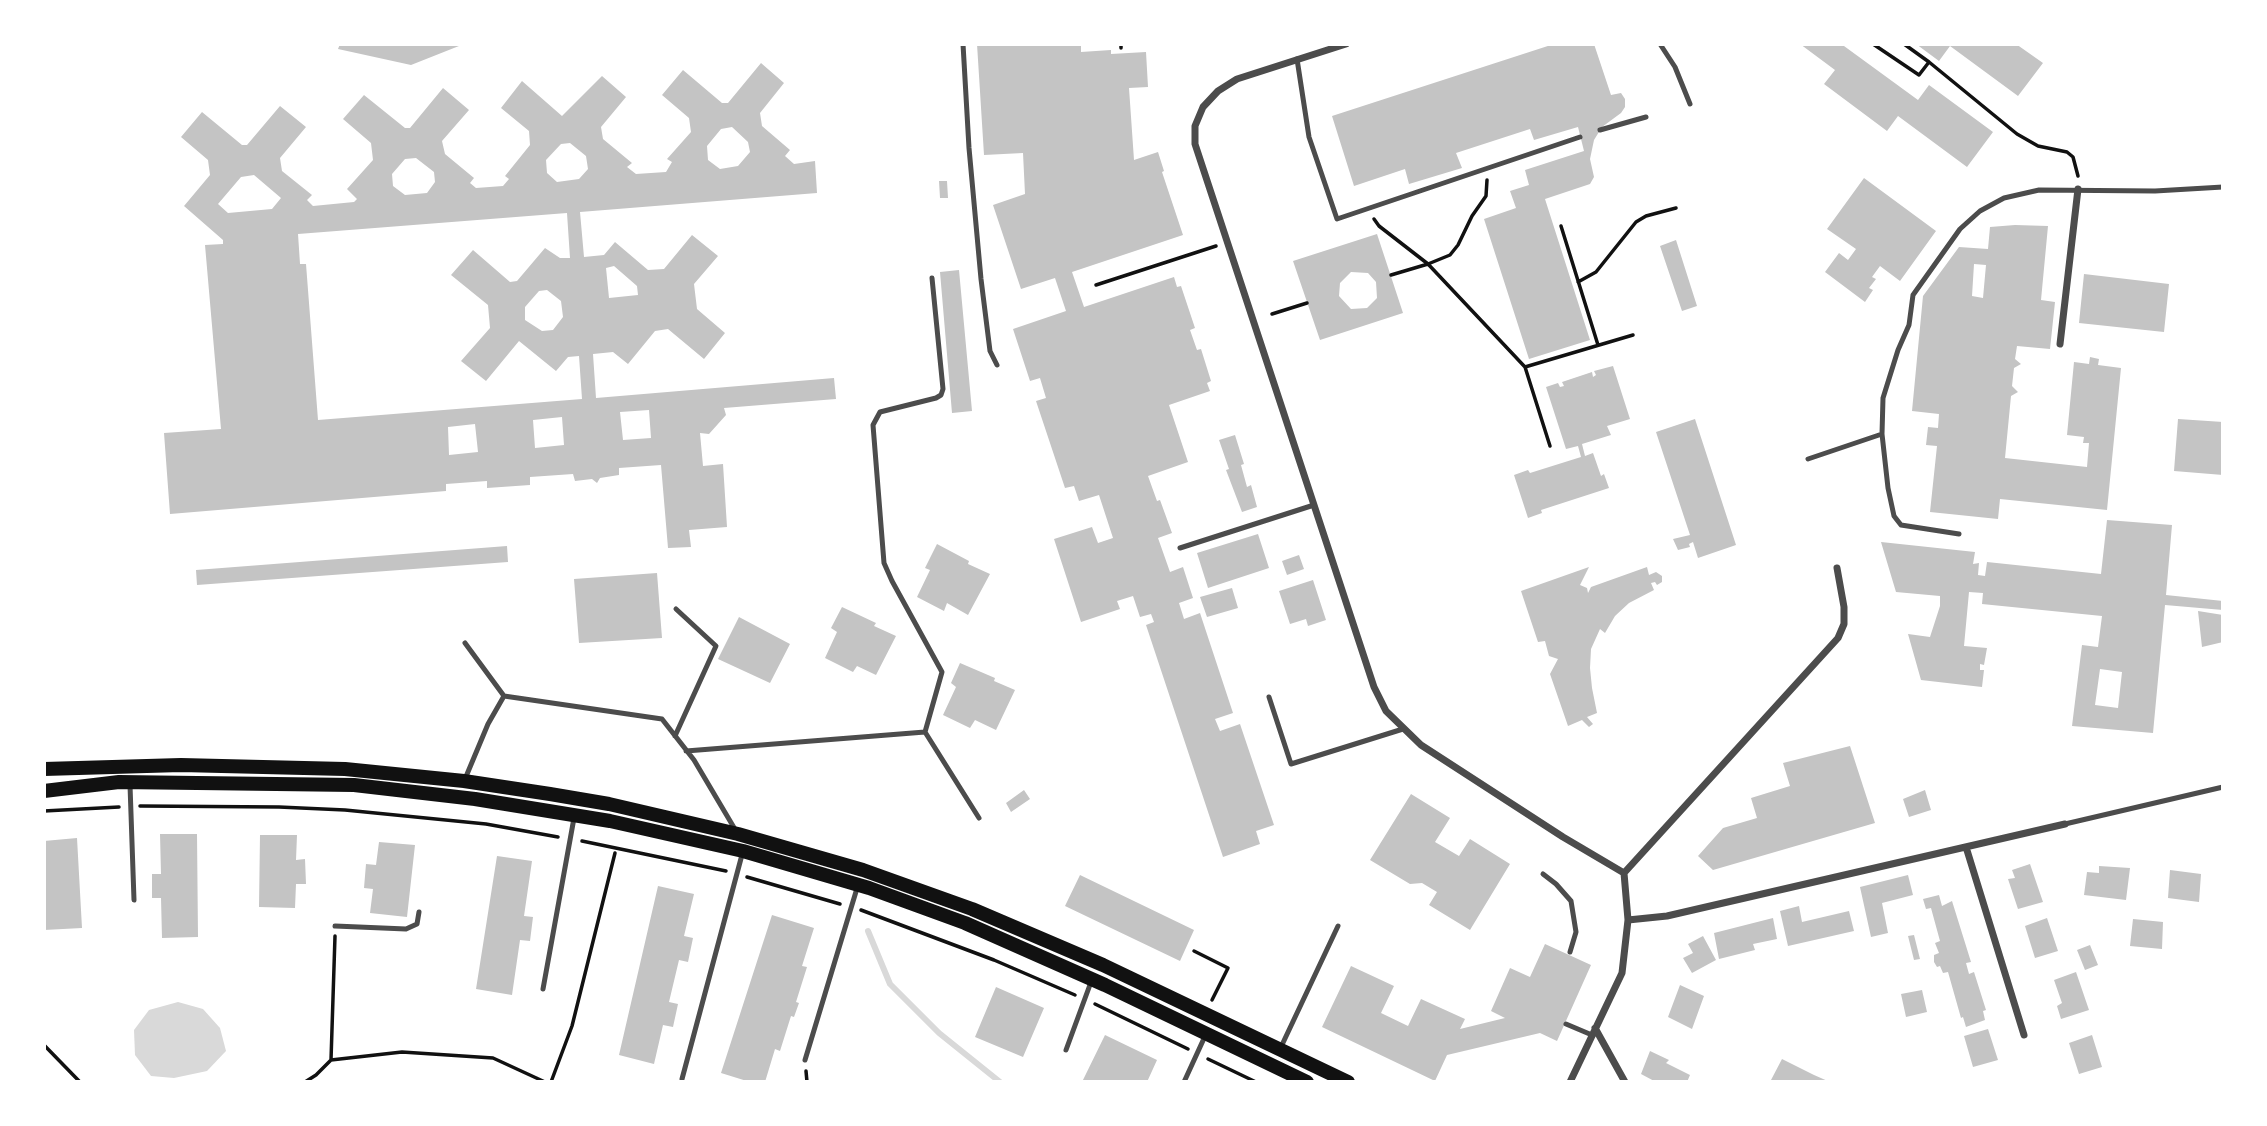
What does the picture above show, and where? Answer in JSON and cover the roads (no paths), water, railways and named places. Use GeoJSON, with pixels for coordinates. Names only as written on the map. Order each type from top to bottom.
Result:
{"type":"FeatureCollection","features":[{"type":"Feature","properties":{"kind":"main road"},"geometry":{"type":"LineString","coordinates":[[44,769],[181,765],[345,769],[464,781],[609,804],[738,834],[863,870],[972,909],[1103,965],[1348,1082]]}},
{"type":"Feature","properties":{"kind":"main road"},"geometry":{"type":"LineString","coordinates":[[44,791],[130,782],[354,785],[475,799],[574,815],[744,851],[858,885],[965,923],[1092,979],[1307,1082]]}},
{"type":"Feature","properties":{"kind":"street"},"geometry":{"type":"LineString","coordinates":[[1346,44],[1237,79],[1218,91],[1203,107],[1195,126],[1195,144],[1374,687],[1386,711],[1421,745],[1624,873]]}},
{"type":"Feature","properties":{"kind":"street"},"geometry":{"type":"LineString","coordinates":[[2060,344],[2078,190]]}},
{"type":"Feature","properties":{"kind":"street"},"geometry":{"type":"LineString","coordinates":[[1570,1082],[1622,973],[1628,920],[1624,873],[1838,638],[1844,624],[1836,568]]}},
{"type":"Feature","properties":{"kind":"street"},"geometry":{"type":"LineString","coordinates":[[1628,920],[1667,916],[2065,824]]}},
{"type":"Feature","properties":{"kind":"street"},"geometry":{"type":"LineString","coordinates":[[1966,847],[2024,1035]]}},
{"type":"Feature","properties":{"kind":"street"},"geometry":{"type":"LineString","coordinates":[[1593,1031],[1625,1082]]}},
{"type":"Feature","properties":{"kind":"lane"},"geometry":{"type":"LineString","coordinates":[[963,44],[981,279],[990,351],[997,365]]}},
{"type":"Feature","properties":{"kind":"lane"},"geometry":{"type":"LineString","coordinates":[[1660,44],[1675,67],[1690,104]]}},
{"type":"Feature","properties":{"kind":"lane"},"geometry":{"type":"LineString","coordinates":[[1297,59],[1309,137],[1336,219],[1580,136]]}},
{"type":"Feature","properties":{"kind":"lane"},"geometry":{"type":"LineString","coordinates":[[1600,130],[1646,117]]}},
{"type":"Feature","properties":{"kind":"lane"},"geometry":{"type":"LineString","coordinates":[[1959,534],[1900,524],[1894,516],[1888,488],[1882,434],[1883,398],[1909,325],[1913,295],[1960,229],[1980,211],[2004,198],[2039,190],[2155,191],[2223,187]]}},
{"type":"Feature","properties":{"kind":"lane"},"geometry":{"type":"LineString","coordinates":[[932,278],[943,389],[936,398],[880,412],[873,425],[884,563],[891,581],[942,672],[925,732],[979,818]]}},
{"type":"Feature","properties":{"kind":"lane"},"geometry":{"type":"LineString","coordinates":[[1808,459],[1882,434]]}},
{"type":"Feature","properties":{"kind":"lane"},"geometry":{"type":"LineString","coordinates":[[1180,548],[1314,505]]}},
{"type":"Feature","properties":{"kind":"lane"},"geometry":{"type":"LineString","coordinates":[[675,736],[716,646],[676,610]]}},
{"type":"Feature","properties":{"kind":"lane"},"geometry":{"type":"LineString","coordinates":[[465,643],[505,696],[662,719],[686,751],[738,834]]}},
{"type":"Feature","properties":{"kind":"lane"},"geometry":{"type":"LineString","coordinates":[[464,781],[488,724],[505,696]]}},
{"type":"Feature","properties":{"kind":"lane"},"geometry":{"type":"LineString","coordinates":[[1269,697],[1291,764],[1403,729]]}},
{"type":"Feature","properties":{"kind":"lane"},"geometry":{"type":"LineString","coordinates":[[686,751],[925,732]]}},
{"type":"Feature","properties":{"kind":"lane"},"geometry":{"type":"LineString","coordinates":[[130,782],[134,900]]}},
{"type":"Feature","properties":{"kind":"lane"},"geometry":{"type":"LineString","coordinates":[[2065,824],[2223,787]]}},
{"type":"Feature","properties":{"kind":"lane"},"geometry":{"type":"LineString","coordinates":[[543,989],[574,815]]}},
{"type":"Feature","properties":{"kind":"lane"},"geometry":{"type":"LineString","coordinates":[[682,1079],[744,851]]}},
{"type":"Feature","properties":{"kind":"lane"},"geometry":{"type":"LineString","coordinates":[[1543,874],[1571,901],[1576,932],[1570,952]]}},
{"type":"Feature","properties":{"kind":"lane"},"geometry":{"type":"LineString","coordinates":[[805,1060],[858,885]]}},
{"type":"Feature","properties":{"kind":"lane"},"geometry":{"type":"LineString","coordinates":[[335,926],[406,929],[417,924],[419,912]]}},
{"type":"Feature","properties":{"kind":"lane"},"geometry":{"type":"LineString","coordinates":[[1279,1050],[1338,926]]}},
{"type":"Feature","properties":{"kind":"lane"},"geometry":{"type":"LineString","coordinates":[[1066,1049],[1092,979]]}},
{"type":"Feature","properties":{"kind":"lane"},"geometry":{"type":"LineString","coordinates":[[1566,1024],[1593,1031]]}},
{"type":"Feature","properties":{"kind":"lane"},"geometry":{"type":"LineString","coordinates":[[1184,1082],[1206,1034]]}},
{"type":"Feature","properties":{"kind":"waterway"},"geometry":{"type":"LineString","coordinates":[[868,931],[890,984],[939,1033],[1000,1082]]}}]}
